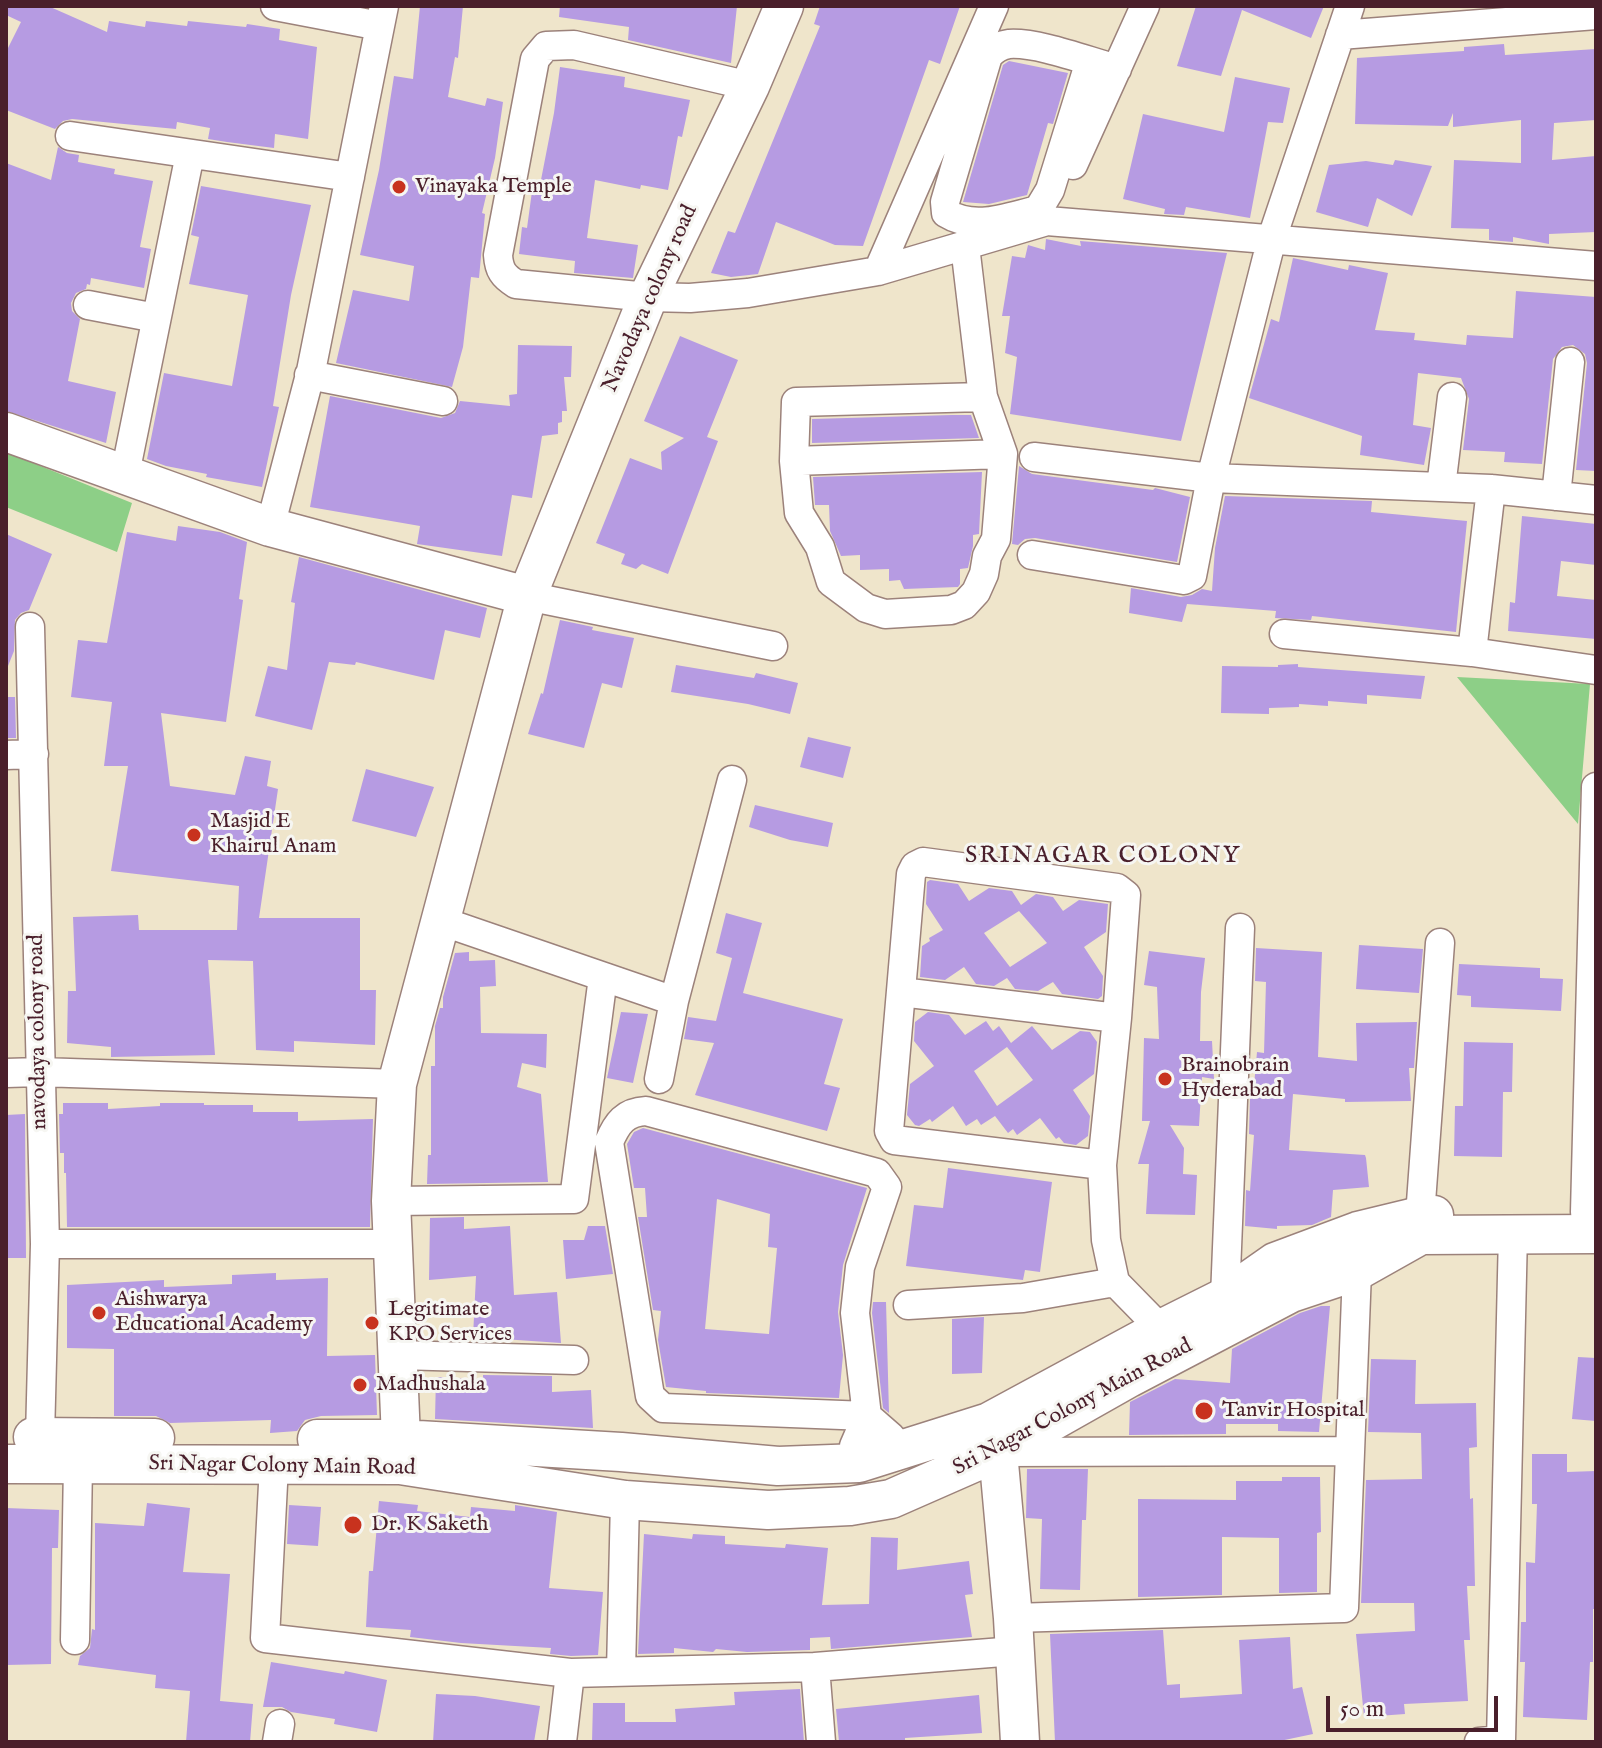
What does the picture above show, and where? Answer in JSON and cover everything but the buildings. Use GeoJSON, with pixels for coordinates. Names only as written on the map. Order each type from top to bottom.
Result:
{"type":"FeatureCollection","features":[{"type":"Feature","properties":{"kind":"main road","name":"Navodaya colony road"},"geometry":{"type":"LineString","coordinates":[[401,1439],[391,1201],[397,1084],[527,596],[648,297],[750,86],[784,6]]}},
{"type":"Feature","properties":{"kind":"main road"},"geometry":{"type":"LineString","coordinates":[[6,432],[270,527],[527,596]]}},
{"type":"Feature","properties":{"kind":"main road","name":"Sri Nagar Colony Main Road"},"geometry":{"type":"LineString","coordinates":[[23,1437],[401,1439],[621,1452],[778,1466],[859,1463],[895,1452],[994,1437],[1129,1378],[1358,1231],[1420,1216],[1592,1219]]}},
{"type":"Feature","properties":{"kind":"main road","name":"Sri Nagar Colony Main Road"},"geometry":{"type":"LineString","coordinates":[[6,1464],[400,1465],[625,1500],[768,1510],[850,1506],[891,1499],[994,1437],[1161,1329],[1225,1297],[1283,1278],[1357,1271],[1421,1235],[1513,1233],[1592,1219]]}},
{"type":"Feature","properties":{"kind":"main road"},"geometry":{"type":"LineString","coordinates":[[994,1437],[1014,1635],[1020,1742]]}},
{"type":"Feature","properties":{"kind":"street"},"geometry":{"type":"LineString","coordinates":[[270,527],[309,375],[382,16],[275,6]]}},
{"type":"Feature","properties":{"kind":"street"},"geometry":{"type":"LineString","coordinates":[[878,271],[994,6]]}},
{"type":"Feature","properties":{"kind":"street"},"geometry":{"type":"LineString","coordinates":[[1103,65],[1033,47],[1009,44],[995,48],[988,56],[983,71],[945,202],[946,213],[977,223],[1038,210],[1050,190],[1103,65],[1145,6]]}},
{"type":"Feature","properties":{"kind":"street"},"geometry":{"type":"LineString","coordinates":[[1032,555],[1189,579],[1195,568],[1211,478],[1272,238],[1350,6]]}},
{"type":"Feature","properties":{"kind":"street"},"geometry":{"type":"LineString","coordinates":[[1340,35],[1596,15]]}},
{"type":"Feature","properties":{"kind":"street"},"geometry":{"type":"LineString","coordinates":[[750,86],[574,45],[546,46],[535,59],[498,255],[503,276],[516,284],[648,297],[690,298],[748,293],[878,271],[1047,221],[1596,266]]}},
{"type":"Feature","properties":{"kind":"street"},"geometry":{"type":"LineString","coordinates":[[1047,221],[1103,65]]}},
{"type":"Feature","properties":{"kind":"street"},"geometry":{"type":"LineString","coordinates":[[70,136],[350,177]]}},
{"type":"Feature","properties":{"kind":"street"},"geometry":{"type":"LineString","coordinates":[[125,474],[190,154]]}},
{"type":"Feature","properties":{"kind":"street"},"geometry":{"type":"LineString","coordinates":[[965,246],[983,397],[1003,454],[996,539],[987,556],[976,592],[964,605],[951,610],[885,614],[866,608],[831,582],[820,547],[799,513],[794,461],[796,402],[983,397]]}},
{"type":"Feature","properties":{"kind":"street"},"geometry":{"type":"LineString","coordinates":[[88,305],[156,318]]}},
{"type":"Feature","properties":{"kind":"street"},"geometry":{"type":"LineString","coordinates":[[1556,496],[1570,362]]}},
{"type":"Feature","properties":{"kind":"street"},"geometry":{"type":"LineString","coordinates":[[309,375],[443,401]]}},
{"type":"Feature","properties":{"kind":"street"},"geometry":{"type":"LineString","coordinates":[[1441,487],[1452,397]]}},
{"type":"Feature","properties":{"kind":"street"},"geometry":{"type":"LineString","coordinates":[[794,461],[1003,454]]}},
{"type":"Feature","properties":{"kind":"street"},"geometry":{"type":"LineString","coordinates":[[1034,457],[1211,478],[1491,489],[1596,500]]}},
{"type":"Feature","properties":{"kind":"street"},"geometry":{"type":"LineString","coordinates":[[1472,652],[1491,489]]}},
{"type":"Feature","properties":{"kind":"street"},"geometry":{"type":"LineString","coordinates":[[527,596],[773,646]]}},
{"type":"Feature","properties":{"kind":"street","name":"navodaya colony road"},"geometry":{"type":"LineString","coordinates":[[23,1437],[45,1244],[40,1072],[20,755],[30,627]]}},
{"type":"Feature","properties":{"kind":"street"},"geometry":{"type":"LineString","coordinates":[[1284,634],[1472,652],[1596,670]]}},
{"type":"Feature","properties":{"kind":"street"},"geometry":{"type":"LineString","coordinates":[[659,1079],[674,1001],[732,780]]}},
{"type":"Feature","properties":{"kind":"street"},"geometry":{"type":"LineString","coordinates":[[1592,1219],[1596,787]]}},
{"type":"Feature","properties":{"kind":"street"},"geometry":{"type":"LineString","coordinates":[[1102,1165],[894,1140],[889,1131],[911,874],[915,866],[923,862],[1117,888],[1126,895],[1102,1165],[1106,1240],[1115,1282],[1161,1329]]}},
{"type":"Feature","properties":{"kind":"street"},"geometry":{"type":"LineString","coordinates":[[441,921],[674,1001]]}},
{"type":"Feature","properties":{"kind":"street"},"geometry":{"type":"LineString","coordinates":[[1225,1297],[1240,928]]}},
{"type":"Feature","properties":{"kind":"street"},"geometry":{"type":"LineString","coordinates":[[1420,1216],[1440,943]]}},
{"type":"Feature","properties":{"kind":"street"},"geometry":{"type":"LineString","coordinates":[[391,1201],[574,1199],[603,977]]}},
{"type":"Feature","properties":{"kind":"street"},"geometry":{"type":"LineString","coordinates":[[901,992],[1117,1018]]}},
{"type":"Feature","properties":{"kind":"street"},"geometry":{"type":"LineString","coordinates":[[6,1073],[397,1084]]}},
{"type":"Feature","properties":{"kind":"street"},"geometry":{"type":"LineString","coordinates":[[859,1463],[854,1446],[867,1416],[855,1313],[860,1267],[887,1187],[877,1173],[646,1111],[634,1112],[617,1123],[609,1142],[650,1396],[663,1408],[867,1416],[891,1437],[895,1452]]}},
{"type":"Feature","properties":{"kind":"street"},"geometry":{"type":"LineString","coordinates":[[1479,1742],[1501,1740],[1513,1233]]}},
{"type":"Feature","properties":{"kind":"street"},"geometry":{"type":"LineString","coordinates":[[45,1244],[394,1244]]}},
{"type":"Feature","properties":{"kind":"street"},"geometry":{"type":"LineString","coordinates":[[274,1465],[265,1638],[570,1673],[815,1667],[1014,1635],[1344,1608],[1357,1271]]}},
{"type":"Feature","properties":{"kind":"street"},"geometry":{"type":"LineString","coordinates":[[908,1305],[1023,1298],[1115,1282]]}},
{"type":"Feature","properties":{"kind":"street"},"geometry":{"type":"LineString","coordinates":[[398,1355],[574,1360]]}},
{"type":"Feature","properties":{"kind":"street"},"geometry":{"type":"LineString","coordinates":[[994,1437],[1350,1451]]}},
{"type":"Feature","properties":{"kind":"street"},"geometry":{"type":"LineString","coordinates":[[75,1640],[78,1464]]}},
{"type":"Feature","properties":{"kind":"street"},"geometry":{"type":"LineString","coordinates":[[621,1671],[625,1500]]}},
{"type":"Feature","properties":{"kind":"street"},"geometry":{"type":"LineString","coordinates":[[815,1667],[821,1742]]}},
{"type":"Feature","properties":{"kind":"street"},"geometry":{"type":"LineString","coordinates":[[562,1742],[570,1673]]}},
{"type":"Feature","properties":{"kind":"green space"},"geometry":{"type":"Polygon","coordinates":[[[6,452],[132,503],[117,552],[6,507],[6,452]]]}},
{"type":"Feature","properties":{"kind":"green space"},"geometry":{"type":"Polygon","coordinates":[[[1457,677],[1590,684],[1578,824],[1457,677]]]}},
{"type":"Feature","properties":{"kind":"place","name":"Vinayaka Temple"},"geometry":{"type":"Point","coordinates":[399,187]}},
{"type":"Feature","properties":{"kind":"place","name":"Masjid E Khairul Anam"},"geometry":{"type":"Point","coordinates":[194,835]}},
{"type":"Feature","properties":{"kind":"place","name":"Brainobrain Hyderabad"},"geometry":{"type":"Point","coordinates":[1165,1079]}},
{"type":"Feature","properties":{"kind":"place","name":"Aishwarya Educational Academy"},"geometry":{"type":"Point","coordinates":[99,1313]}},
{"type":"Feature","properties":{"kind":"place","name":"Legitimate KPO Services"},"geometry":{"type":"Point","coordinates":[372,1323]}},
{"type":"Feature","properties":{"kind":"place","name":"Madhushala"},"geometry":{"type":"Point","coordinates":[360,1385]}},
{"type":"Feature","properties":{"kind":"place","name":"Tanvir Hospital"},"geometry":{"type":"Point","coordinates":[1204,1411]}},
{"type":"Feature","properties":{"kind":"place","name":"Dr. K Saketh"},"geometry":{"type":"Point","coordinates":[353,1525]}},
{"type":"Feature","properties":{"kind":"district","name":"SRINAGAR COLONY"},"geometry":{"type":"Point","coordinates":[1103,857]}}]}
